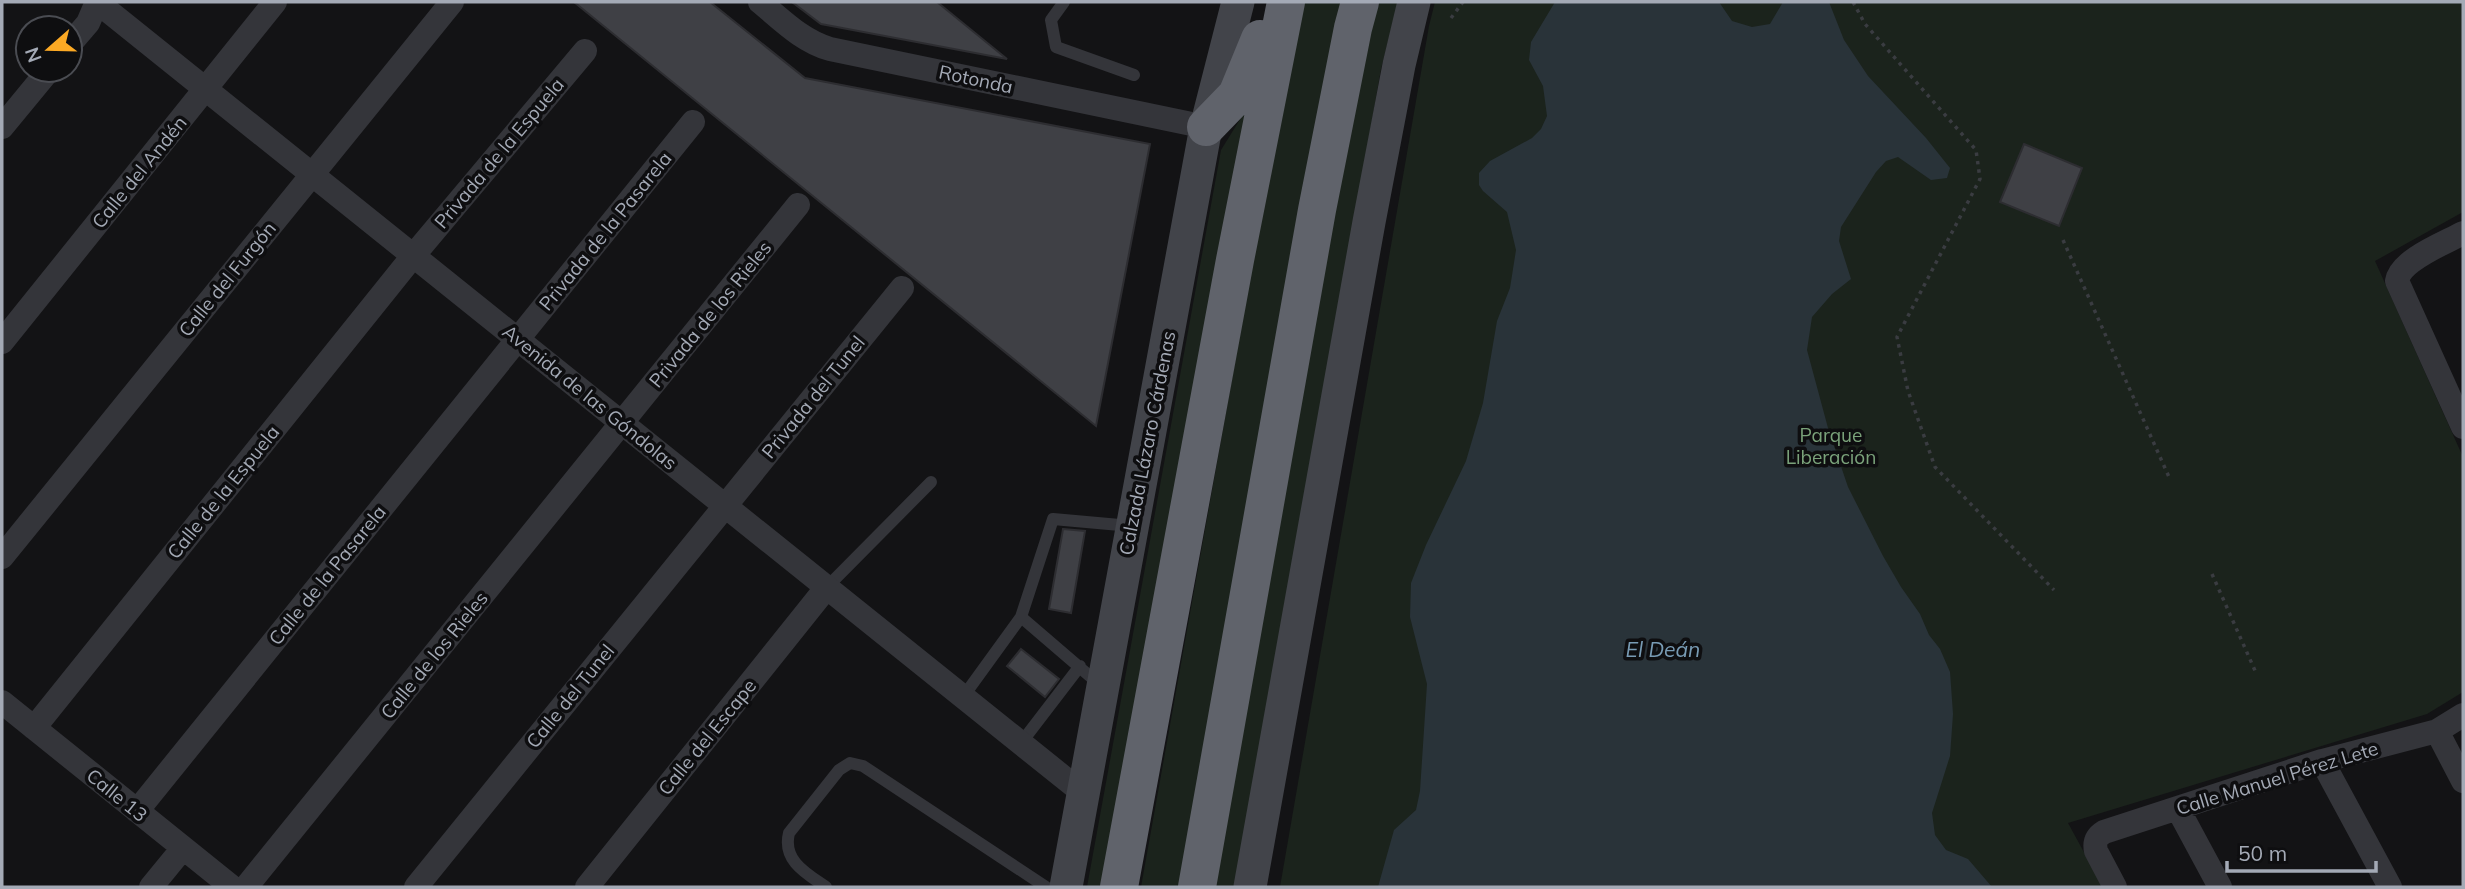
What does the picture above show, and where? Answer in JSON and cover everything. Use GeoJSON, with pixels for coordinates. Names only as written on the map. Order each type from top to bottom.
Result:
{"type":"FeatureCollection","features":[{"type":"Feature","properties":{"kind":"highway"},"geometry":{"type":"LineString","coordinates":[[1206,127],[1237,95],[1276,2]]}},
{"type":"Feature","properties":{"kind":"highway"},"geometry":{"type":"LineString","coordinates":[[1119,887],[1232,274],[1286,2]]}},
{"type":"Feature","properties":{"kind":"highway"},"geometry":{"type":"LineString","coordinates":[[1196,887],[1317,210],[1360,2]]}},
{"type":"Feature","properties":{"kind":"main road","name":"Calzada Lázaro Cárdenas"},"geometry":{"type":"LineString","coordinates":[[1066,887],[1083,793],[1091,677],[1131,526],[1206,127],[1238,2]]}},
{"type":"Feature","properties":{"kind":"main road"},"geometry":{"type":"LineString","coordinates":[[1250,887],[1369,222],[1399,65],[1415,2]]}},
{"type":"Feature","properties":{"kind":"street"},"geometry":{"type":"LineString","coordinates":[[84,28],[97,2]]}},
{"type":"Feature","properties":{"kind":"street","name":"Avenida de las Góndolas"},"geometry":{"type":"LineString","coordinates":[[97,2],[1083,793]]}},
{"type":"Feature","properties":{"kind":"street","name":"Calle del Andén"},"geometry":{"type":"LineString","coordinates":[[2,342],[275,2]]}},
{"type":"Feature","properties":{"kind":"street","name":"Calle del Furgón"},"geometry":{"type":"LineString","coordinates":[[2,557],[452,2]]}},
{"type":"Feature","properties":{"kind":"street","name":"Rotonda"},"geometry":{"type":"LineString","coordinates":[[761,2],[803,37],[830,49],[1206,127]]}},
{"type":"Feature","properties":{"kind":"street","name":"Privada de la Espuela"},"geometry":{"type":"LineString","coordinates":[[413,256],[585,51]]}},
{"type":"Feature","properties":{"kind":"street"},"geometry":{"type":"LineString","coordinates":[[2,127],[37,84]]}},
{"type":"Feature","properties":{"kind":"street","name":"Privada de la Pasarela"},"geometry":{"type":"LineString","coordinates":[[517,340],[693,122]]}},
{"type":"Feature","properties":{"kind":"street","name":"Privada de los Rieles"},"geometry":{"type":"LineString","coordinates":[[622,423],[798,205]]}},
{"type":"Feature","properties":{"kind":"street"},"geometry":{"type":"LineString","coordinates":[[2463,233],[2408,263],[2398,274],[2399,289],[2455,388],[2463,427]]}},
{"type":"Feature","properties":{"kind":"street","name":"Calle de la Espuela"},"geometry":{"type":"LineString","coordinates":[[34,728],[413,256]]}},
{"type":"Feature","properties":{"kind":"street","name":"Privada del Tunel"},"geometry":{"type":"LineString","coordinates":[[724,505],[902,288]]}},
{"type":"Feature","properties":{"kind":"street","name":"Calle de la Pasarela"},"geometry":{"type":"LineString","coordinates":[[137,811],[517,340]]}},
{"type":"Feature","properties":{"kind":"street","name":"Calle de los Rieles"},"geometry":{"type":"LineString","coordinates":[[246,887],[622,423]]}},
{"type":"Feature","properties":{"kind":"street","name":"Calle del Tunel"},"geometry":{"type":"LineString","coordinates":[[416,887],[724,505]]}},
{"type":"Feature","properties":{"kind":"street","name":"Calle del Escape"},"geometry":{"type":"LineString","coordinates":[[587,887],[827,587]]}},
{"type":"Feature","properties":{"kind":"street","name":"Calle 13"},"geometry":{"type":"LineString","coordinates":[[2,702],[232,887]]}},
{"type":"Feature","properties":{"kind":"street","name":"Calle Manuel Pérez Lete"},"geometry":{"type":"LineString","coordinates":[[2115,887],[2099,859],[2095,844],[2098,836],[2104,832],[2322,761],[2437,731],[2463,715]]}},
{"type":"Feature","properties":{"kind":"street"},"geometry":{"type":"LineString","coordinates":[[2437,731],[2463,781]]}},
{"type":"Feature","properties":{"kind":"street"},"geometry":{"type":"LineString","coordinates":[[2322,761],[2390,887]]}},
{"type":"Feature","properties":{"kind":"street"},"geometry":{"type":"LineString","coordinates":[[2178,809],[2220,887]]}},
{"type":"Feature","properties":{"kind":"street"},"geometry":{"type":"LineString","coordinates":[[151,887],[183,848]]}},
{"type":"Feature","properties":{"kind":"lane"},"geometry":{"type":"LineString","coordinates":[[1064,2],[1051,20],[1056,47],[1134,75]]}},
{"type":"Feature","properties":{"kind":"lane"},"geometry":{"type":"LineString","coordinates":[[827,587],[931,482]]}},
{"type":"Feature","properties":{"kind":"lane"},"geometry":{"type":"LineString","coordinates":[[963,697],[1021,617],[1053,519],[1131,526]]}},
{"type":"Feature","properties":{"kind":"lane"},"geometry":{"type":"LineString","coordinates":[[1021,617],[1091,677],[1021,743]]}},
{"type":"Feature","properties":{"kind":"lane"},"geometry":{"type":"LineString","coordinates":[[826,887],[793,861],[787,840],[789,833],[839,770],[850,763],[863,766],[1046,887]]}},
{"type":"Feature","properties":{"kind":"path"},"geometry":{"type":"LineString","coordinates":[[1451,18],[1462,2]]}},
{"type":"Feature","properties":{"kind":"path"},"geometry":{"type":"LineString","coordinates":[[1853,2],[1865,24],[1976,150],[1980,178],[1897,337],[1908,391],[1936,467],[2054,590]]}},
{"type":"Feature","properties":{"kind":"path"},"geometry":{"type":"LineString","coordinates":[[2063,240],[2169,477]]}},
{"type":"Feature","properties":{"kind":"path"},"geometry":{"type":"LineString","coordinates":[[2212,574],[2257,675]]}},
{"type":"Feature","properties":{"kind":"green space"},"geometry":{"type":"Polygon","coordinates":[[[1303,2],[1348,2],[1185,887],[1141,887],[1290,55],[1303,2]]]}},
{"type":"Feature","properties":{"kind":"green space"},"geometry":{"type":"Polygon","coordinates":[[[1378,2],[1398,2],[1381,69],[1237,887],[1214,887],[1360,67],[1378,2]]]}},
{"type":"Feature","properties":{"kind":"green space","name":"Parque Liberación"},"geometry":{"type":"Polygon","coordinates":[[[1435,2],[2463,2],[2463,212],[2375,261],[2463,457],[2463,692],[2427,714],[2068,823],[2103,887],[1280,887],[1435,2]]]}},
{"type":"Feature","properties":{"kind":"green space"},"geometry":{"type":"Polygon","coordinates":[[[1257,92],[1112,887],[1087,887],[1221,150],[1257,92]]]}},
{"type":"Feature","properties":{"kind":"water","name":"El Deán"},"geometry":{"type":"Polygon","coordinates":[[[1555,2],[1719,2],[1732,21],[1752,27],[1770,24],[1783,2],[1829,2],[1844,40],[1868,76],[1950,168],[1947,178],[1931,180],[1898,157],[1886,161],[1876,172],[1841,227],[1839,241],[1851,279],[1832,294],[1812,317],[1807,350],[1828,428],[1848,487],[1883,556],[1920,614],[1950,672],[1953,714],[1950,756],[1932,813],[1935,835],[1946,850],[1968,859],[1992,887],[1378,887],[1394,830],[1416,810],[1420,791],[1427,684],[1410,617],[1411,583],[1466,461],[1483,403],[1497,321],[1510,288],[1516,250],[1507,212],[1483,191],[1479,185],[1479,173],[1490,161],[1532,138],[1541,129],[1547,116],[1543,86],[1529,60],[1531,42],[1555,2]]]}},
{"type":"Feature","properties":{"kind":"building"},"geometry":{"type":"Polygon","coordinates":[[[574,2],[710,2],[805,78],[1150,144],[1096,426],[574,2]]]}},
{"type":"Feature","properties":{"kind":"building"},"geometry":{"type":"Polygon","coordinates":[[[792,2],[937,2],[1007,59],[821,24],[792,2]]]}},
{"type":"Feature","properties":{"kind":"building"},"geometry":{"type":"Polygon","coordinates":[[[2024,144],[2082,168],[2059,226],[2000,202],[2024,144]]]}},
{"type":"Feature","properties":{"kind":"building"},"geometry":{"type":"Polygon","coordinates":[[[1063,529],[1085,531],[1071,613],[1049,609],[1063,529]]]}},
{"type":"Feature","properties":{"kind":"building"},"geometry":{"type":"Polygon","coordinates":[[[1021,649],[1059,679],[1045,697],[1007,666],[1021,649]]]}}]}
